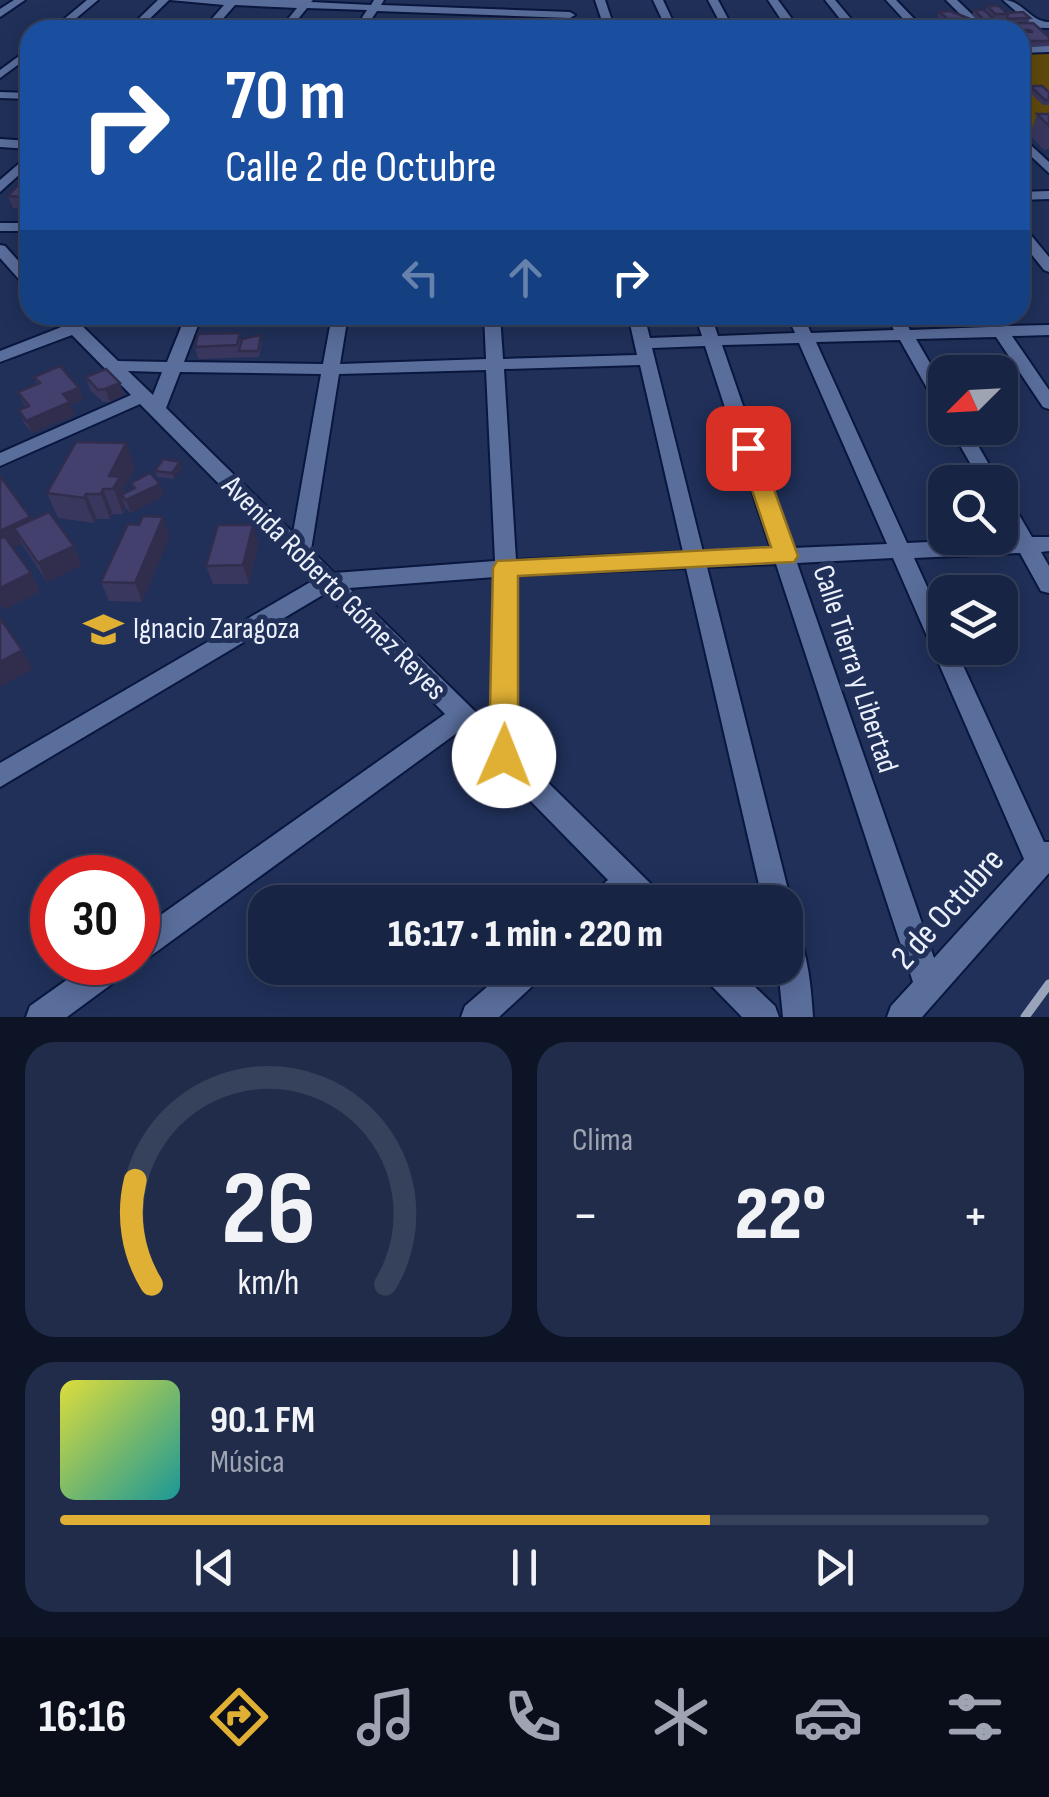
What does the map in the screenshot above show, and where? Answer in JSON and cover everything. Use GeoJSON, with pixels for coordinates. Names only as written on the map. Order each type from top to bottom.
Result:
{"type":"FeatureCollection","features":[{"type":"Feature","properties":{"kind":"street"},"geometry":{"type":"LineString","coordinates":[[0,14],[20,0]]}},
{"type":"Feature","properties":{"kind":"street"},"geometry":{"type":"LineString","coordinates":[[68,20],[93,0]]}},
{"type":"Feature","properties":{"kind":"street"},"geometry":{"type":"LineString","coordinates":[[143,20],[164,0]]}},
{"type":"Feature","properties":{"kind":"street"},"geometry":{"type":"LineString","coordinates":[[175,0],[377,4],[570,15]]}},
{"type":"Feature","properties":{"kind":"street"},"geometry":{"type":"LineString","coordinates":[[516,20],[523,0]]}},
{"type":"Feature","properties":{"kind":"street"},"geometry":{"type":"LineString","coordinates":[[830,0],[846,20]]}},
{"type":"Feature","properties":{"kind":"street"},"geometry":{"type":"LineString","coordinates":[[891,0],[910,20]]}},
{"type":"Feature","properties":{"kind":"street"},"geometry":{"type":"LineString","coordinates":[[951,0],[972,20]]}},
{"type":"Feature","properties":{"kind":"street"},"geometry":{"type":"LineString","coordinates":[[1008,0],[1044,25],[1049,35]]}},
{"type":"Feature","properties":{"kind":"street"},"geometry":{"type":"LineString","coordinates":[[216,20],[233,1]]}},
{"type":"Feature","properties":{"kind":"street"},"geometry":{"type":"LineString","coordinates":[[0,76],[20,59]]}},
{"type":"Feature","properties":{"kind":"street"},"geometry":{"type":"LineString","coordinates":[[0,76],[15,76]]}},
{"type":"Feature","properties":{"kind":"street"},"geometry":{"type":"LineString","coordinates":[[1030,243],[1049,266]]}},
{"type":"Feature","properties":{"kind":"street"},"geometry":{"type":"LineString","coordinates":[[0,250],[8,272]]}},
{"type":"Feature","properties":{"kind":"street"},"geometry":{"type":"LineString","coordinates":[[0,357],[60,325]]}},
{"type":"Feature","properties":{"kind":"street","name":"Avenida Roberto Gómez Reyes"},"geometry":{"type":"LineString","coordinates":[[72,325],[632,885]]}},
{"type":"Feature","properties":{"kind":"street"},"geometry":{"type":"LineString","coordinates":[[0,460],[150,402],[176,368],[191,325]]}},
{"type":"Feature","properties":{"kind":"street"},"geometry":{"type":"LineString","coordinates":[[300,554],[339,325]]}},
{"type":"Feature","properties":{"kind":"street"},"geometry":{"type":"LineString","coordinates":[[493,325],[506,568],[504,756]]}},
{"type":"Feature","properties":{"kind":"street"},"geometry":{"type":"LineString","coordinates":[[638,325],[773,885]]}},
{"type":"Feature","properties":{"kind":"street","name":"Calle Tierra y Libertad"},"geometry":{"type":"LineString","coordinates":[[706,325],[929,986]]}},
{"type":"Feature","properties":{"kind":"street"},"geometry":{"type":"LineString","coordinates":[[799,325],[1044,857]]}},
{"type":"Feature","properties":{"kind":"street"},"geometry":{"type":"LineString","coordinates":[[900,325],[928,374]]}},
{"type":"Feature","properties":{"kind":"street"},"geometry":{"type":"LineString","coordinates":[[995,325],[1049,402]]}},
{"type":"Feature","properties":{"kind":"street"},"geometry":{"type":"LineString","coordinates":[[116,366],[332,369],[496,365],[711,341],[1049,330]]}},
{"type":"Feature","properties":{"kind":"street"},"geometry":{"type":"LineString","coordinates":[[1018,531],[1049,585]]}},
{"type":"Feature","properties":{"kind":"street"},"geometry":{"type":"LineString","coordinates":[[0,776],[330,581],[506,568],[1049,544]]}},
{"type":"Feature","properties":{"kind":"street"},"geometry":{"type":"LineString","coordinates":[[160,932],[462,716]]}},
{"type":"Feature","properties":{"kind":"street","name":"2 de Octubre"},"geometry":{"type":"LineString","coordinates":[[902,1017],[1044,857]]}},
{"type":"Feature","properties":{"kind":"street"},"geometry":{"type":"LineString","coordinates":[[623,885],[628,881]]}},
{"type":"Feature","properties":{"kind":"street"},"geometry":{"type":"LineString","coordinates":[[42,1017],[86,985]]}},
{"type":"Feature","properties":{"kind":"street"},"geometry":{"type":"LineString","coordinates":[[476,1017],[512,985]]}},
{"type":"Feature","properties":{"kind":"street"},"geometry":{"type":"LineString","coordinates":[[731,985],[764,1017]]}},
{"type":"Feature","properties":{"kind":"street"},"geometry":{"type":"LineString","coordinates":[[796,985],[798,1017]]}},
{"type":"Feature","properties":{"kind":"shaded area"},"geometry":{"type":"Polygon","coordinates":[[[1030,53],[1049,53],[1049,135],[1030,135],[1030,53]]]}},
{"type":"Feature","properties":{"kind":"building"},"geometry":{"type":"Polygon","coordinates":[[[987,6],[999,6],[1008,14],[995,14],[987,6]]]}},
{"type":"Feature","properties":{"kind":"building"},"geometry":{"type":"Polygon","coordinates":[[[974,10],[984,10],[994,19],[983,19],[974,10]]]}},
{"type":"Feature","properties":{"kind":"building"},"geometry":{"type":"Polygon","coordinates":[[[950,11],[970,19],[948,19],[939,12],[950,11]]]}},
{"type":"Feature","properties":{"kind":"building"},"geometry":{"type":"Polygon","coordinates":[[[1023,12],[1030,18],[1007,19],[1007,13],[1023,12]]]}},
{"type":"Feature","properties":{"kind":"building"},"geometry":{"type":"Polygon","coordinates":[[[1030,23],[1049,37],[1049,41],[1030,41],[1030,23]]]}},
{"type":"Feature","properties":{"kind":"building"},"geometry":{"type":"Polygon","coordinates":[[[1030,86],[1042,86],[1049,92],[1049,100],[1045,100],[1030,86]]]}},
{"type":"Feature","properties":{"kind":"building"},"geometry":{"type":"Polygon","coordinates":[[[1037,114],[1049,114],[1049,126],[1037,114]]]}},
{"type":"Feature","properties":{"kind":"building"},"geometry":{"type":"Polygon","coordinates":[[[20,183],[20,197],[8,196],[20,183]]]}},
{"type":"Feature","properties":{"kind":"building"},"geometry":{"type":"Polygon","coordinates":[[[240,333],[237,345],[195,347],[198,334],[240,333]]]}},
{"type":"Feature","properties":{"kind":"building"},"geometry":{"type":"Polygon","coordinates":[[[261,335],[258,351],[239,351],[242,339],[261,335]]]}},
{"type":"Feature","properties":{"kind":"building"},"geometry":{"type":"Polygon","coordinates":[[[60,366],[79,388],[63,394],[70,402],[26,421],[19,410],[29,406],[18,392],[40,383],[34,377],[60,366]]]}},
{"type":"Feature","properties":{"kind":"building"},"geometry":{"type":"Polygon","coordinates":[[[106,369],[120,383],[98,390],[86,377],[106,369]]]}},
{"type":"Feature","properties":{"kind":"building"},"geometry":{"type":"Polygon","coordinates":[[[76,442],[126,443],[109,476],[120,477],[113,489],[86,494],[84,498],[47,493],[76,442]]]}},
{"type":"Feature","properties":{"kind":"building"},"geometry":{"type":"Polygon","coordinates":[[[163,459],[180,462],[172,473],[155,471],[163,459]]]}},
{"type":"Feature","properties":{"kind":"building"},"geometry":{"type":"Polygon","coordinates":[[[150,473],[160,484],[126,500],[121,495],[135,488],[131,483],[150,473]]]}},
{"type":"Feature","properties":{"kind":"building"},"geometry":{"type":"Polygon","coordinates":[[[0,476],[30,517],[0,531],[0,476]]]}},
{"type":"Feature","properties":{"kind":"building"},"geometry":{"type":"Polygon","coordinates":[[[49,512],[74,546],[38,563],[14,528],[49,512]]]}},
{"type":"Feature","properties":{"kind":"building"},"geometry":{"type":"Polygon","coordinates":[[[143,516],[163,517],[135,583],[101,582],[128,524],[139,525],[143,516]]]}},
{"type":"Feature","properties":{"kind":"building"},"geometry":{"type":"Polygon","coordinates":[[[218,525],[253,525],[243,565],[206,566],[218,525]]]}},
{"type":"Feature","properties":{"kind":"building"},"geometry":{"type":"Polygon","coordinates":[[[5,537],[31,573],[0,588],[0,538],[5,537]]]}},
{"type":"Feature","properties":{"kind":"building"},"geometry":{"type":"Polygon","coordinates":[[[0,618],[22,650],[0,662],[0,618]]]}},
{"type":"Feature","properties":{"kind":"railway"},"geometry":{"type":"LineString","coordinates":[[1025,1017],[1049,984]]}},
{"type":"Feature","properties":{"kind":"place","name":"Ignacio Zaragoza"},"geometry":{"type":"Point","coordinates":[103,629]}},
{"type":"Feature","properties":{"kind":"route"},"geometry":{"type":"LineString","coordinates":[[504,756],[506,568],[786,556],[748,448]]}}]}
